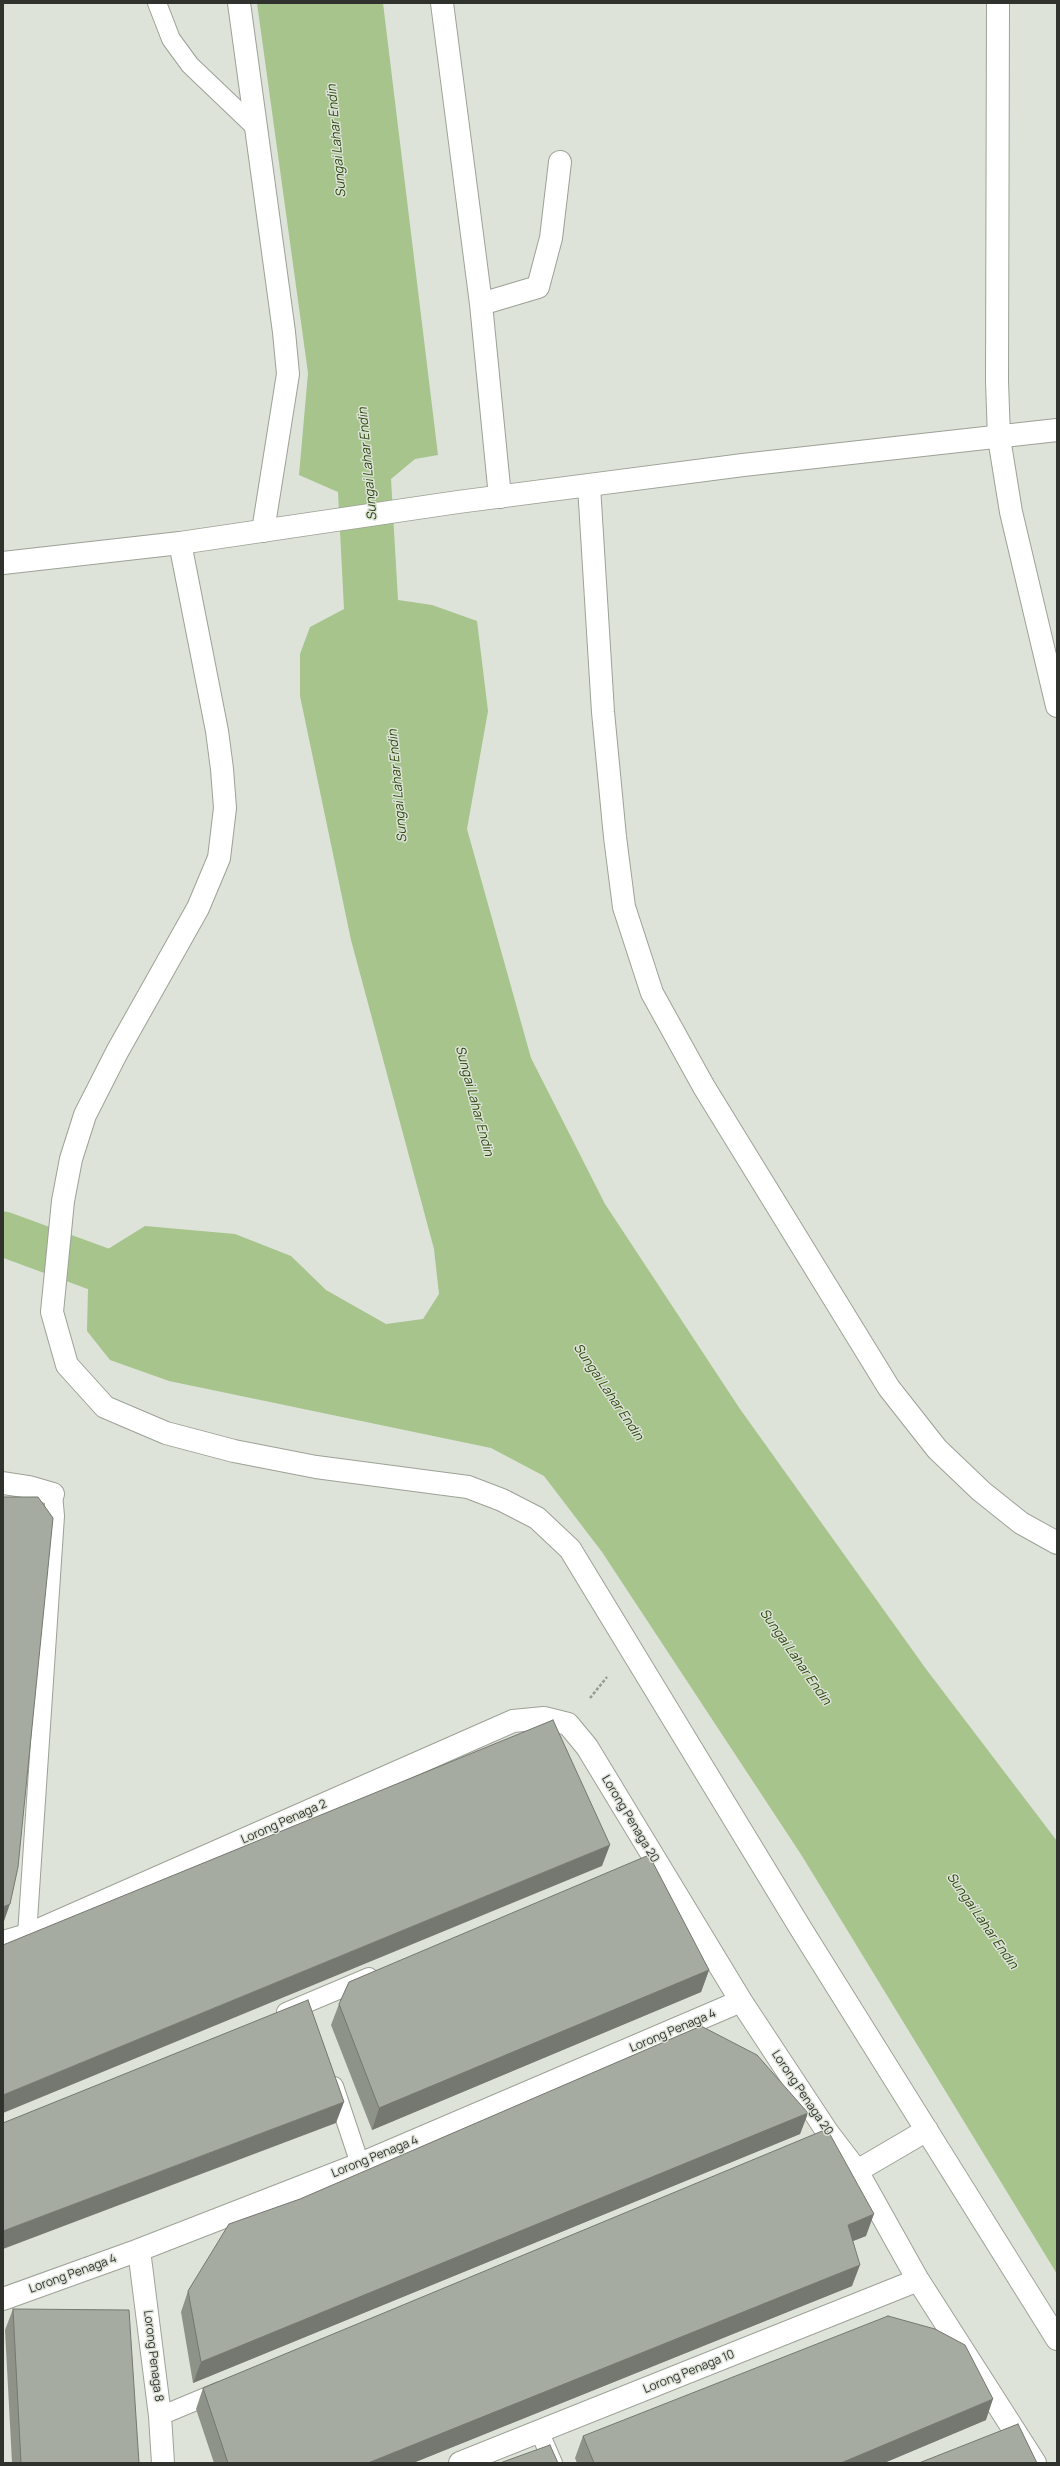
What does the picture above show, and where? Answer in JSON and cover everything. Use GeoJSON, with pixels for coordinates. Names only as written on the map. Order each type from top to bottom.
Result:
{"type":"FeatureCollection","features":[{"type":"Feature","properties":{"kind":"street"},"geometry":{"type":"LineString","coordinates":[[239,3],[284,332],[288,374],[263,532]]}},
{"type":"Feature","properties":{"kind":"street"},"geometry":{"type":"LineString","coordinates":[[442,3],[481,304],[500,497]]}},
{"type":"Feature","properties":{"kind":"street"},"geometry":{"type":"LineString","coordinates":[[998,3],[997,381],[999,438],[1010,512],[1057,706]]}},
{"type":"Feature","properties":{"kind":"street"},"geometry":{"type":"LineString","coordinates":[[481,304],[538,286],[551,238],[560,162]]}},
{"type":"Feature","properties":{"kind":"street"},"geometry":{"type":"LineString","coordinates":[[3,563],[180,543],[263,532],[458,502],[743,465],[999,438],[1057,430]]}},
{"type":"Feature","properties":{"kind":"street"},"geometry":{"type":"LineString","coordinates":[[589,486],[603,712],[615,837],[624,907],[652,993],[704,1087],[889,1388],[937,1449],[981,1491],[1021,1523],[1057,1543]]}},
{"type":"Feature","properties":{"kind":"street"},"geometry":{"type":"LineString","coordinates":[[180,543],[217,731],[222,770],[225,808],[219,858],[198,908],[117,1052],[85,1115],[71,1159],[63,1201],[52,1312],[67,1365],[105,1407],[166,1433],[234,1451],[316,1467],[468,1487],[502,1500],[537,1518],[570,1549],[801,1929],[1057,2339]]}},
{"type":"Feature","properties":{"kind":"street"},"geometry":{"type":"LineString","coordinates":[[3,1483],[29,1487],[53,1494]]}},
{"type":"Feature","properties":{"kind":"street","name":"Lorong Penaga 2"},"geometry":{"type":"LineString","coordinates":[[3,1942],[27,1935],[513,1721],[544,1718],[568,1724]]}},
{"type":"Feature","properties":{"kind":"street","name":"Lorong Penaga 20"},"geometry":{"type":"LineString","coordinates":[[568,1724],[587,1747],[647,1862],[741,2002],[821,2136],[857,2171],[918,2280],[1008,2433],[1035,2463]]}},
{"type":"Feature","properties":{"kind":"street","name":"Lorong Penaga 4"},"geometry":{"type":"LineString","coordinates":[[3,2299],[140,2250],[360,2164],[741,2002]]}},
{"type":"Feature","properties":{"kind":"street"},"geometry":{"type":"LineString","coordinates":[[857,2171],[927,2130]]}},
{"type":"Feature","properties":{"kind":"street","name":"Lorong Penaga 8"},"geometry":{"type":"LineString","coordinates":[[140,2250],[160,2416],[163,2463]]}},
{"type":"Feature","properties":{"kind":"street","name":"Lorong Penaga 10"},"geometry":{"type":"LineString","coordinates":[[460,2463],[540,2433],[918,2280]]}},
{"type":"Feature","properties":{"kind":"lane"},"geometry":{"type":"LineString","coordinates":[[157,3],[171,39],[190,65],[256,128]]}},
{"type":"Feature","properties":{"kind":"lane"},"geometry":{"type":"LineString","coordinates":[[27,1935],[55,1516],[53,1494]]}},
{"type":"Feature","properties":{"kind":"lane"},"geometry":{"type":"LineString","coordinates":[[270,2019],[308,2011],[386,1971]]}},
{"type":"Feature","properties":{"kind":"lane"},"geometry":{"type":"LineString","coordinates":[[328,2070],[360,2164]]}},
{"type":"Feature","properties":{"kind":"lane"},"geometry":{"type":"LineString","coordinates":[[160,2416],[234,2385]]}},
{"type":"Feature","properties":{"kind":"lane"},"geometry":{"type":"LineString","coordinates":[[540,2433],[553,2463]]}},
{"type":"Feature","properties":{"kind":"path"},"geometry":{"type":"LineString","coordinates":[[568,1724],[630,1649]]}},
{"type":"Feature","properties":{"kind":"water","name":"Sungai Lahar Endin"},"geometry":{"type":"Polygon","coordinates":[[[257,3],[383,3],[438,455],[415,459],[391,479],[398,600],[432,605],[477,621],[488,711],[467,829],[531,1058],[605,1204],[740,1409],[926,1669],[1057,1841],[1057,2274],[802,1856],[602,1552],[544,1476],[491,1448],[169,1381],[110,1360],[87,1331],[88,1290],[108,1249],[145,1226],[235,1234],[291,1256],[326,1290],[386,1324],[423,1319],[439,1294],[434,1249],[351,940],[300,696],[300,654],[310,627],[344,609],[338,492],[299,475],[308,373],[257,3]]]}},
{"type":"Feature","properties":{"kind":"building"},"geometry":{"type":"Polygon","coordinates":[[[3,1497],[38,1497],[53,1518],[18,1867],[10,1904],[3,1907],[3,1497]]]}},
{"type":"Feature","properties":{"kind":"building"},"geometry":{"type":"Polygon","coordinates":[[[553,1720],[610,1845],[3,2095],[3,1945],[553,1720]]]}},
{"type":"Feature","properties":{"kind":"building"},"geometry":{"type":"Polygon","coordinates":[[[649,1855],[709,1970],[379,2108],[339,2004],[349,1982],[649,1855]]]}},
{"type":"Feature","properties":{"kind":"building"},"geometry":{"type":"Polygon","coordinates":[[[308,2000],[344,2102],[3,2231],[3,2123],[308,2000]]]}},
{"type":"Feature","properties":{"kind":"building"},"geometry":{"type":"Polygon","coordinates":[[[701,2026],[757,2055],[808,2113],[201,2362],[188,2291],[229,2224],[300,2199],[701,2026]]]}},
{"type":"Feature","properties":{"kind":"building"},"geometry":{"type":"Polygon","coordinates":[[[827,2129],[874,2214],[848,2225],[860,2265],[368,2463],[228,2463],[203,2388],[827,2129]]]}},
{"type":"Feature","properties":{"kind":"building"},"geometry":{"type":"Polygon","coordinates":[[[13,2309],[129,2310],[139,2463],[21,2463],[13,2309]]]}},
{"type":"Feature","properties":{"kind":"building"},"geometry":{"type":"Polygon","coordinates":[[[888,2316],[935,2329],[965,2345],[993,2399],[841,2463],[594,2463],[583,2436],[888,2316]]]}},
{"type":"Feature","properties":{"kind":"building"},"geometry":{"type":"Polygon","coordinates":[[[1018,2424],[1037,2463],[919,2463],[1018,2424]]]}},
{"type":"Feature","properties":{"kind":"building"},"geometry":{"type":"Polygon","coordinates":[[[550,2445],[558,2463],[500,2463],[550,2445]]]}},
{"type":"Feature","properties":{"kind":"waterway"},"geometry":{"type":"LineString","coordinates":[[3,1234],[156,1290]]}}]}
